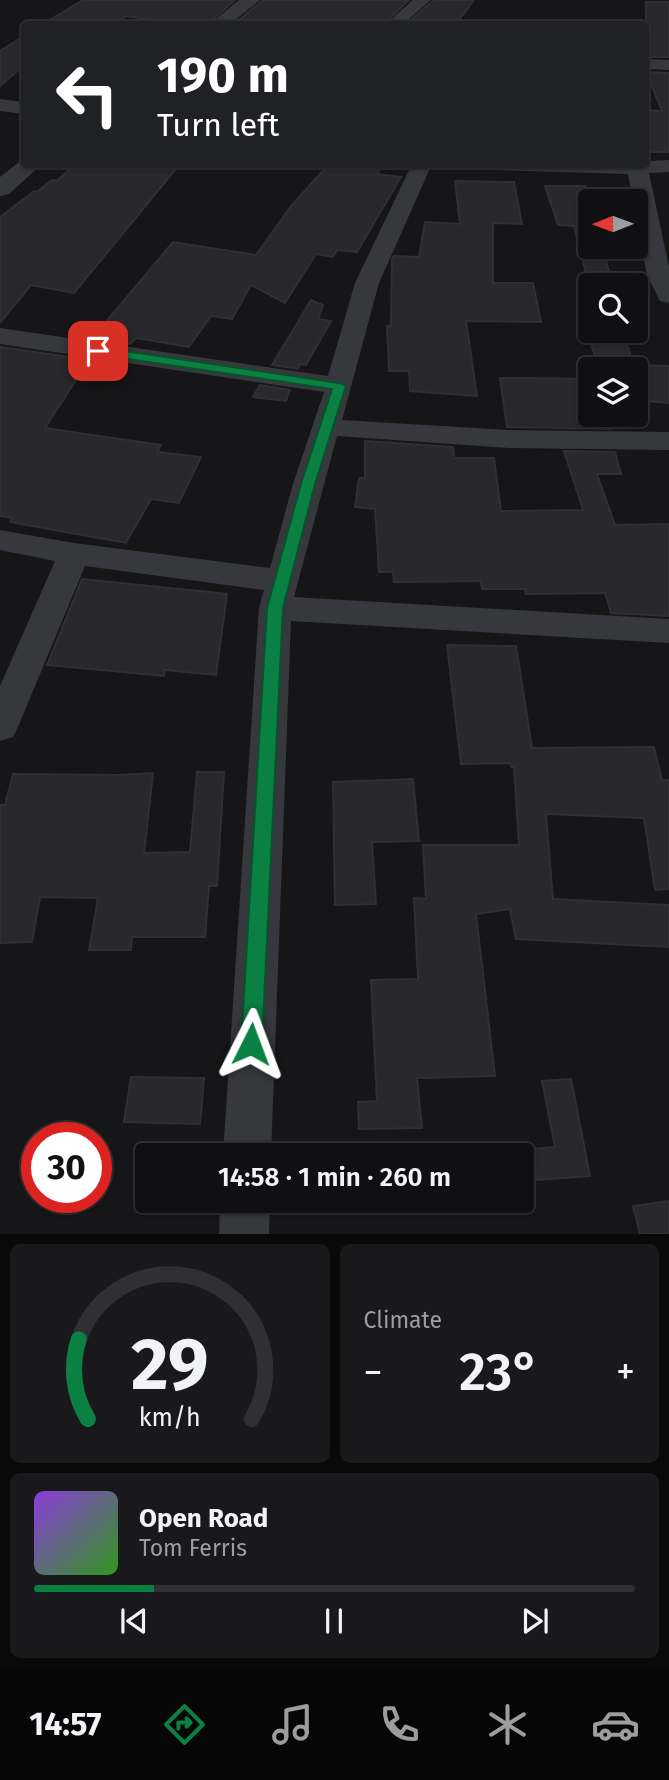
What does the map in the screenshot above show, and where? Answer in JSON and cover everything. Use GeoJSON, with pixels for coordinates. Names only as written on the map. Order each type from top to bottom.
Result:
{"type":"FeatureCollection","features":[{"type":"Feature","properties":{"kind":"street"},"geometry":{"type":"LineString","coordinates":[[223,21],[251,0]]}},
{"type":"Feature","properties":{"kind":"street"},"geometry":{"type":"LineString","coordinates":[[398,21],[423,0]]}},
{"type":"Feature","properties":{"kind":"street"},"geometry":{"type":"LineString","coordinates":[[649,64],[669,65]]}},
{"type":"Feature","properties":{"kind":"street"},"geometry":{"type":"LineString","coordinates":[[0,105],[21,108]]}},
{"type":"Feature","properties":{"kind":"street"},"geometry":{"type":"LineString","coordinates":[[649,167],[669,166]]}},
{"type":"Feature","properties":{"kind":"street"},"geometry":{"type":"LineString","coordinates":[[0,189],[26,168]]}},
{"type":"Feature","properties":{"kind":"street"},"geometry":{"type":"LineString","coordinates":[[248,1143],[277,595],[367,283],[420,168]]}},
{"type":"Feature","properties":{"kind":"street"},"geometry":{"type":"LineString","coordinates":[[637,168],[659,275],[669,296]]}},
{"type":"Feature","properties":{"kind":"street"},"geometry":{"type":"LineString","coordinates":[[0,336],[339,386]]}},
{"type":"Feature","properties":{"kind":"street"},"geometry":{"type":"LineString","coordinates":[[326,427],[509,439],[669,441]]}},
{"type":"Feature","properties":{"kind":"street"},"geometry":{"type":"LineString","coordinates":[[0,540],[277,595],[669,631]]}},
{"type":"Feature","properties":{"kind":"street"},"geometry":{"type":"LineString","coordinates":[[0,727],[75,554]]}},
{"type":"Feature","properties":{"kind":"street"},"geometry":{"type":"LineString","coordinates":[[244,1234],[245,1213]]}},
{"type":"Feature","properties":{"kind":"building"},"geometry":{"type":"Polygon","coordinates":[[[83,0],[235,0],[211,21],[164,21],[126,16],[118,21],[48,21],[83,0]]]}},
{"type":"Feature","properties":{"kind":"building"},"geometry":{"type":"Polygon","coordinates":[[[263,0],[409,0],[387,21],[238,21],[263,0]]]}},
{"type":"Feature","properties":{"kind":"building"},"geometry":{"type":"Polygon","coordinates":[[[434,0],[474,0],[458,21],[410,21],[434,0]]]}},
{"type":"Feature","properties":{"kind":"building"},"geometry":{"type":"Polygon","coordinates":[[[646,2],[669,2],[669,57],[649,57],[649,21],[646,21],[646,2]]]}},
{"type":"Feature","properties":{"kind":"building"},"geometry":{"type":"Polygon","coordinates":[[[21,38],[21,68],[0,86],[0,51],[21,38]]]}},
{"type":"Feature","properties":{"kind":"building"},"geometry":{"type":"Polygon","coordinates":[[[649,72],[669,73],[669,152],[649,152],[649,110],[662,111],[649,79],[649,72]]]}},
{"type":"Feature","properties":{"kind":"building"},"geometry":{"type":"Polygon","coordinates":[[[71,168],[177,168],[74,293],[31,285],[0,323],[0,217],[34,191],[37,192],[52,180],[57,181],[71,168]]]}},
{"type":"Feature","properties":{"kind":"building"},"geometry":{"type":"Polygon","coordinates":[[[325,168],[381,168],[376,174],[401,177],[357,252],[337,250],[333,257],[316,254],[285,303],[251,285],[232,319],[211,316],[189,347],[136,338],[130,344],[72,336],[82,324],[95,335],[173,242],[256,255],[292,205],[325,168]]]}},
{"type":"Feature","properties":{"kind":"building"},"geometry":{"type":"Polygon","coordinates":[[[455,181],[514,182],[522,224],[493,223],[493,283],[533,283],[541,322],[466,321],[477,396],[410,391],[409,371],[389,371],[387,326],[391,326],[392,259],[394,256],[419,257],[425,222],[460,224],[455,181]]]}},
{"type":"Feature","properties":{"kind":"building"},"geometry":{"type":"Polygon","coordinates":[[[545,186],[585,186],[586,189],[578,189],[578,242],[574,226],[558,225],[545,186]]]}},
{"type":"Feature","properties":{"kind":"building"},"geometry":{"type":"Polygon","coordinates":[[[582,259],[605,259],[610,273],[586,273],[582,259]]]}},
{"type":"Feature","properties":{"kind":"building"},"geometry":{"type":"Polygon","coordinates":[[[311,300],[323,305],[318,319],[331,321],[306,365],[300,364],[298,369],[272,365],[311,300]]]}},
{"type":"Feature","properties":{"kind":"building"},"geometry":{"type":"Polygon","coordinates":[[[591,343],[626,343],[631,357],[595,357],[591,343]]]}},
{"type":"Feature","properties":{"kind":"building"},"geometry":{"type":"Polygon","coordinates":[[[0,347],[112,363],[101,377],[80,374],[45,428],[161,445],[157,452],[201,457],[179,503],[151,499],[126,543],[10,522],[12,518],[0,516],[0,347]]]}},
{"type":"Feature","properties":{"kind":"building"},"geometry":{"type":"Polygon","coordinates":[[[648,365],[669,366],[669,403],[648,401],[648,365]]]}},
{"type":"Feature","properties":{"kind":"building"},"geometry":{"type":"Polygon","coordinates":[[[500,378],[578,379],[578,427],[610,429],[507,427],[500,378]]]}},
{"type":"Feature","properties":{"kind":"building"},"geometry":{"type":"Polygon","coordinates":[[[260,385],[290,390],[286,401],[253,397],[260,385]]]}},
{"type":"Feature","properties":{"kind":"building"},"geometry":{"type":"Polygon","coordinates":[[[365,441],[453,447],[454,458],[494,458],[501,511],[583,510],[564,451],[615,452],[621,474],[597,474],[615,525],[669,524],[669,616],[611,613],[605,593],[526,594],[525,589],[482,589],[481,581],[394,582],[393,572],[379,572],[375,509],[355,507],[359,478],[365,478],[365,441]]]}},
{"type":"Feature","properties":{"kind":"building"},"geometry":{"type":"Polygon","coordinates":[[[82,579],[227,594],[216,675],[165,670],[164,676],[47,665],[82,579]]]}},
{"type":"Feature","properties":{"kind":"building"},"geometry":{"type":"Polygon","coordinates":[[[447,645],[516,646],[532,748],[654,747],[662,780],[669,780],[669,889],[655,890],[644,818],[546,814],[553,899],[669,905],[669,947],[516,939],[510,909],[476,914],[495,1076],[417,1078],[422,1128],[359,1129],[358,1102],[377,1101],[371,980],[418,979],[414,898],[426,899],[423,845],[519,845],[514,767],[511,767],[510,763],[461,764],[447,645]]]}},
{"type":"Feature","properties":{"kind":"building"},"geometry":{"type":"Polygon","coordinates":[[[197,772],[224,772],[217,886],[209,886],[205,937],[132,937],[131,950],[89,950],[98,898],[40,897],[32,942],[0,943],[0,805],[5,805],[13,774],[153,773],[144,853],[190,852],[197,772]]]}},
{"type":"Feature","properties":{"kind":"building"},"geometry":{"type":"Polygon","coordinates":[[[413,779],[419,841],[372,842],[376,904],[335,905],[333,782],[413,779]]]}},
{"type":"Feature","properties":{"kind":"building"},"geometry":{"type":"Polygon","coordinates":[[[131,1077],[204,1078],[200,1124],[124,1122],[131,1077]]]}},
{"type":"Feature","properties":{"kind":"building"},"geometry":{"type":"Polygon","coordinates":[[[571,1079],[590,1176],[537,1180],[534,1149],[555,1147],[542,1081],[571,1079]]]}},
{"type":"Feature","properties":{"kind":"building"},"geometry":{"type":"Polygon","coordinates":[[[669,1201],[669,1234],[640,1234],[633,1206],[669,1201]]]}},
{"type":"Feature","properties":{"kind":"route"},"geometry":{"type":"LineString","coordinates":[[98,351],[339,386],[280,581],[275,608],[251,1044]]}}]}
